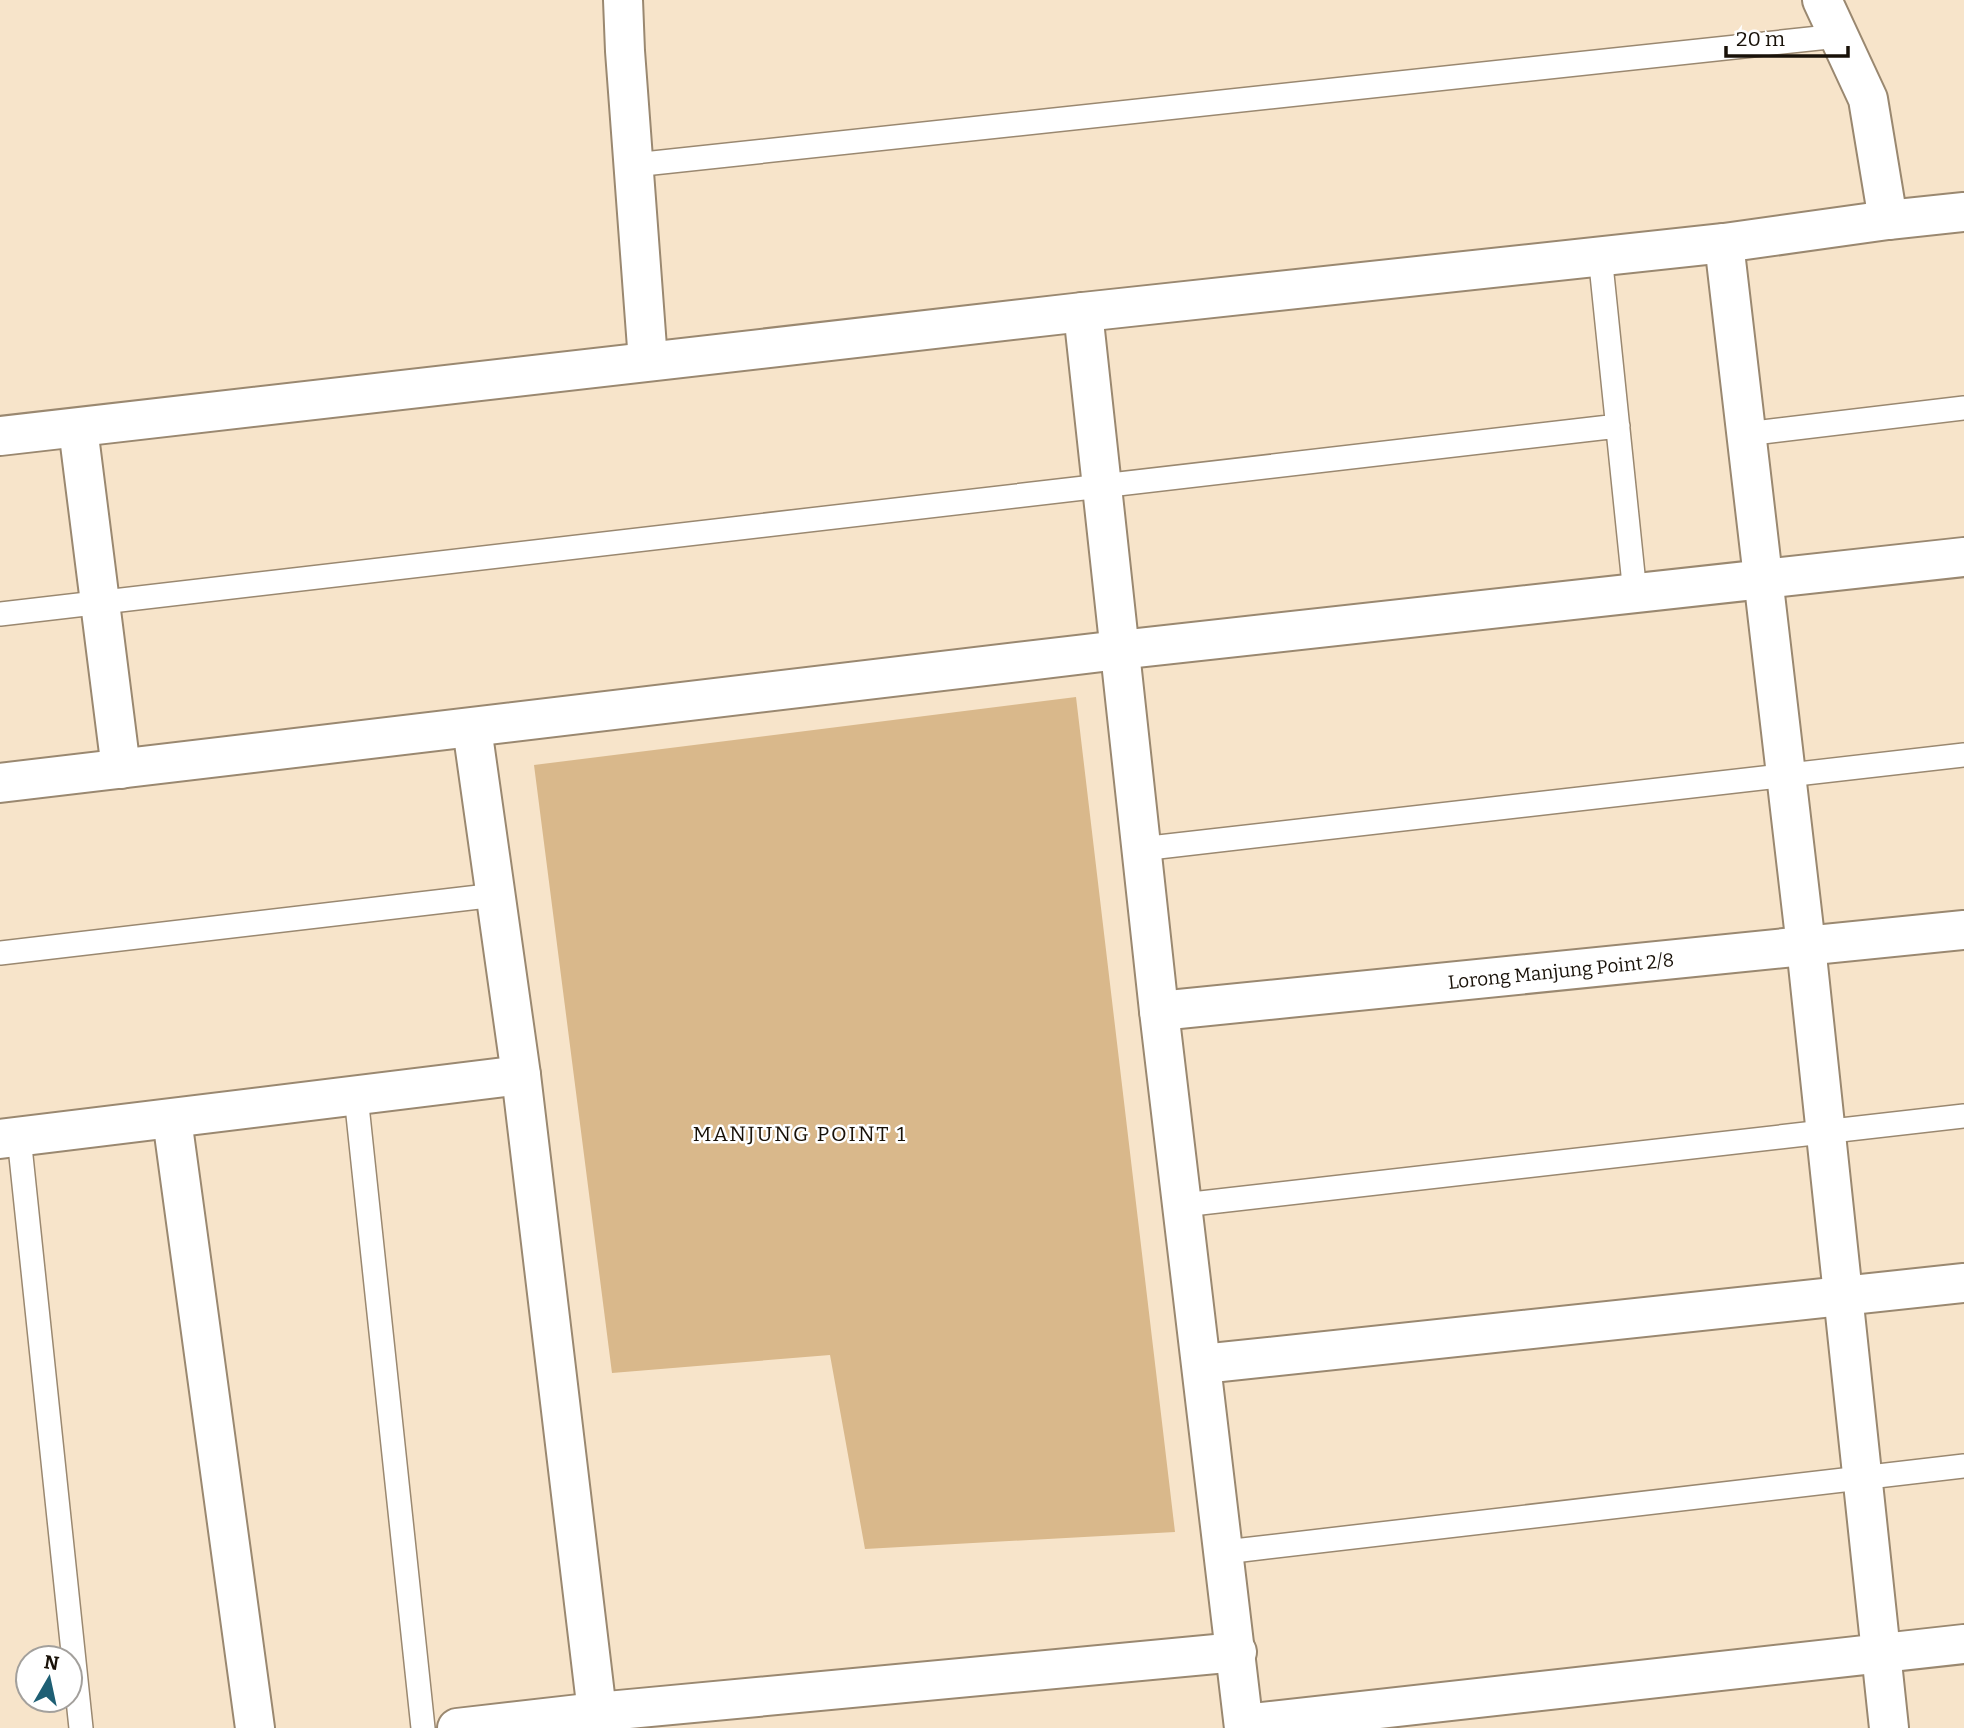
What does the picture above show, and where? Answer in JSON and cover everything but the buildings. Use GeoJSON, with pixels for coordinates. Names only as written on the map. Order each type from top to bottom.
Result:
{"type":"FeatureCollection","features":[{"type":"Feature","properties":{"kind":"street"},"geometry":{"type":"LineString","coordinates":[[623,0],[648,361]]}},
{"type":"Feature","properties":{"kind":"street"},"geometry":{"type":"LineString","coordinates":[[1822,0],[1868,99],[1888,220]]}},
{"type":"Feature","properties":{"kind":"street"},"geometry":{"type":"LineString","coordinates":[[0,436],[1083,312],[1724,243],[1964,212]]}},
{"type":"Feature","properties":{"kind":"street"},"geometry":{"type":"LineString","coordinates":[[1724,243],[1806,946],[1889,1728]]}},
{"type":"Feature","properties":{"kind":"street"},"geometry":{"type":"LineString","coordinates":[[1083,312],[1159,1011],[1244,1726],[1964,1644]]}},
{"type":"Feature","properties":{"kind":"street"},"geometry":{"type":"LineString","coordinates":[[78,428],[121,769]]}},
{"type":"Feature","properties":{"kind":"street"},"geometry":{"type":"LineString","coordinates":[[0,783],[1119,650],[1964,557]]}},
{"type":"Feature","properties":{"kind":"street"},"geometry":{"type":"LineString","coordinates":[[472,728],[522,1075],[597,1712]]}},
{"type":"Feature","properties":{"kind":"street","name":"Lorong Manjung Point 2/8"},"geometry":{"type":"LineString","coordinates":[[1159,1011],[1964,930]]}},
{"type":"Feature","properties":{"kind":"street"},"geometry":{"type":"LineString","coordinates":[[10,1138],[522,1075]]}},
{"type":"Feature","properties":{"kind":"street"},"geometry":{"type":"LineString","coordinates":[[172,1119],[255,1728]]}},
{"type":"Feature","properties":{"kind":"street"},"geometry":{"type":"LineString","coordinates":[[1202,1364],[1964,1283]]}},
{"type":"Feature","properties":{"kind":"street"},"geometry":{"type":"LineString","coordinates":[[457,1728],[542,1723],[597,1712],[1237,1652]]}},
{"type":"Feature","properties":{"kind":"lane"},"geometry":{"type":"LineString","coordinates":[[634,165],[1838,36]]}},
{"type":"Feature","properties":{"kind":"lane"},"geometry":{"type":"LineString","coordinates":[[1600,255],[1635,594]]}},
{"type":"Feature","properties":{"kind":"lane"},"geometry":{"type":"LineString","coordinates":[[1746,434],[1964,408]]}},
{"type":"Feature","properties":{"kind":"lane"},"geometry":{"type":"LineString","coordinates":[[0,614],[1618,426]]}},
{"type":"Feature","properties":{"kind":"lane"},"geometry":{"type":"LineString","coordinates":[[1141,849],[1964,755]]}},
{"type":"Feature","properties":{"kind":"lane"},"geometry":{"type":"LineString","coordinates":[[0,953],[496,895]]}},
{"type":"Feature","properties":{"kind":"lane"},"geometry":{"type":"LineString","coordinates":[[356,1096],[422,1728]]}},
{"type":"Feature","properties":{"kind":"lane"},"geometry":{"type":"LineString","coordinates":[[1182,1205],[1964,1116]]}},
{"type":"Feature","properties":{"kind":"lane"},"geometry":{"type":"LineString","coordinates":[[10,1138],[81,1728]]}},
{"type":"Feature","properties":{"kind":"lane"},"geometry":{"type":"LineString","coordinates":[[1225,1552],[1964,1466]]}},
{"type":"Feature","properties":{"kind":"shaded area"},"geometry":{"type":"Polygon","coordinates":[[[1076,697],[1175,1532],[865,1549],[830,1355],[612,1373],[534,765],[1076,697]]]}},
{"type":"Feature","properties":{"kind":"district","name":"MANJUNG POINT 1"},"geometry":{"type":"Point","coordinates":[800,1134]}}]}
